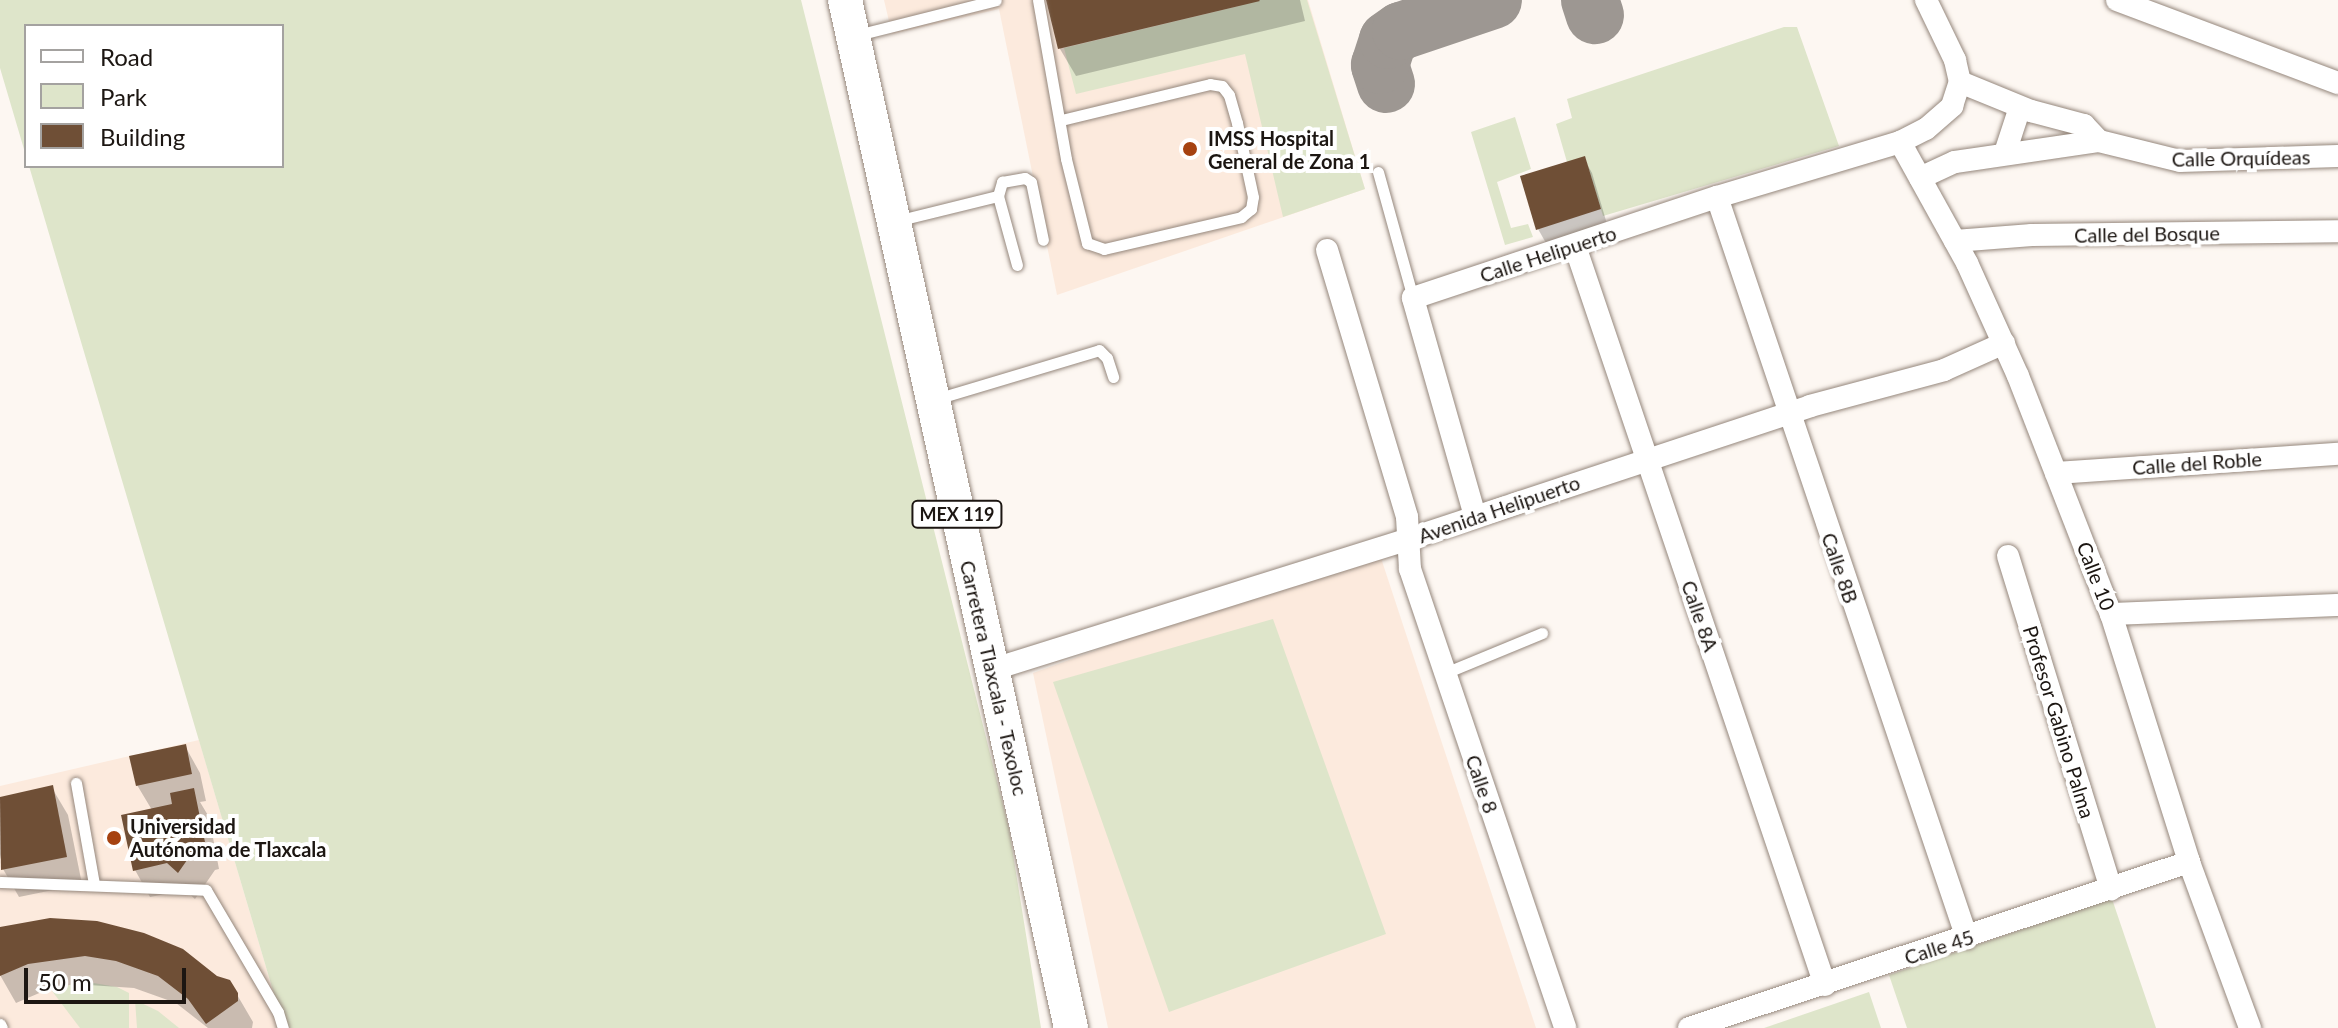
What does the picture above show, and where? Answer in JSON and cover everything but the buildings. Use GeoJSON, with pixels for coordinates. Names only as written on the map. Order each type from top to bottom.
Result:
{"type":"FeatureCollection","features":[{"type":"Feature","properties":{"kind":"main road","name":"Carretera Tlaxcala - Texoloc"},"geometry":{"type":"LineString","coordinates":[[845,0],[1071,1028]]}},
{"type":"Feature","properties":{"kind":"street"},"geometry":{"type":"LineString","coordinates":[[1900,142],[1943,116],[1952,106],[1960,82],[1955,60],[1926,0]]}},
{"type":"Feature","properties":{"kind":"street"},"geometry":{"type":"LineString","coordinates":[[2117,0],[2338,83]]}},
{"type":"Feature","properties":{"kind":"street","name":"Calle Orquídeas"},"geometry":{"type":"LineString","coordinates":[[1960,82],[2020,107],[2084,125],[2099,141]]}},
{"type":"Feature","properties":{"kind":"street"},"geometry":{"type":"LineString","coordinates":[[2005,153],[2020,107]]}},
{"type":"Feature","properties":{"kind":"street","name":"Calle Orquídeas"},"geometry":{"type":"LineString","coordinates":[[1920,178],[1955,162],[2099,141],[2163,159],[2189,162],[2338,156]]}},
{"type":"Feature","properties":{"kind":"street","name":"Calle 10"},"geometry":{"type":"LineString","coordinates":[[1900,142],[1955,241],[2004,343],[2056,473],[2111,614],[2189,862],[2250,1028]]}},
{"type":"Feature","properties":{"kind":"street","name":"Calle Helipuerto"},"geometry":{"type":"LineString","coordinates":[[1413,298],[1717,197],[1900,142]]}},
{"type":"Feature","properties":{"kind":"street","name":"Calle 8B"},"geometry":{"type":"LineString","coordinates":[[1717,197],[1967,938]]}},
{"type":"Feature","properties":{"kind":"street","name":"Calle del Bosque"},"geometry":{"type":"LineString","coordinates":[[1955,241],[2032,235],[2338,231]]}},
{"type":"Feature","properties":{"kind":"street","name":"Calle 8A"},"geometry":{"type":"LineString","coordinates":[[1575,246],[1825,985]]}},
{"type":"Feature","properties":{"kind":"street","name":"Calle 8"},"geometry":{"type":"LineString","coordinates":[[1327,250],[1407,517],[1410,569],[1565,1028]]}},
{"type":"Feature","properties":{"kind":"street"},"geometry":{"type":"LineString","coordinates":[[1413,298],[1475,516]]}},
{"type":"Feature","properties":{"kind":"street","name":"Avenida Helipuerto"},"geometry":{"type":"LineString","coordinates":[[991,670],[1409,539],[1788,414],[1960,365],[2004,343]]}},
{"type":"Feature","properties":{"kind":"street","name":"Calle del Roble"},"geometry":{"type":"LineString","coordinates":[[2056,473],[2338,454]]}},
{"type":"Feature","properties":{"kind":"street","name":"Profesor Gabino Palma"},"geometry":{"type":"LineString","coordinates":[[2008,556],[2111,889]]}},
{"type":"Feature","properties":{"kind":"street"},"geometry":{"type":"LineString","coordinates":[[2111,614],[2338,605]]}},
{"type":"Feature","properties":{"kind":"street","name":"Calle 45"},"geometry":{"type":"LineString","coordinates":[[1689,1028],[2189,862]]}},
{"type":"Feature","properties":{"kind":"lane"},"geometry":{"type":"LineString","coordinates":[[852,37],[996,0]]}},
{"type":"Feature","properties":{"kind":"lane"},"geometry":{"type":"LineString","coordinates":[[1038,0],[1066,159],[1082,227],[1092,247],[1104,249],[1241,217],[1251,209],[1253,197],[1237,123],[1229,95],[1222,86],[1210,84],[1061,120]]}},
{"type":"Feature","properties":{"kind":"lane"},"geometry":{"type":"LineString","coordinates":[[1378,172],[1413,298]]}},
{"type":"Feature","properties":{"kind":"lane"},"geometry":{"type":"LineString","coordinates":[[1017,265],[998,196],[999,185],[1025,178],[1031,182],[1043,240]]}},
{"type":"Feature","properties":{"kind":"lane"},"geometry":{"type":"LineString","coordinates":[[895,221],[998,196]]}},
{"type":"Feature","properties":{"kind":"lane"},"geometry":{"type":"LineString","coordinates":[[932,400],[1099,350],[1107,358],[1113,377]]}},
{"type":"Feature","properties":{"kind":"lane"},"geometry":{"type":"LineString","coordinates":[[1445,673],[1542,633]]}},
{"type":"Feature","properties":{"kind":"lane"},"geometry":{"type":"LineString","coordinates":[[76,783],[94,884]]}},
{"type":"Feature","properties":{"kind":"lane"},"geometry":{"type":"LineString","coordinates":[[0,882],[206,890],[278,1012],[283,1028]]}},
{"type":"Feature","properties":{"kind":"shaded area","name":"IMSS Hospital General de Zona 1"},"geometry":{"type":"Polygon","coordinates":[[[884,0],[1308,0],[1365,189],[1057,295],[999,9],[892,34],[884,0]]]}},
{"type":"Feature","properties":{"kind":"shaded area"},"geometry":{"type":"Polygon","coordinates":[[[1378,549],[1536,1028],[1108,1028],[1033,673],[1378,549]]]}},
{"type":"Feature","properties":{"kind":"shaded area","name":"Universidad Autónoma de Tlaxcala"},"geometry":{"type":"Polygon","coordinates":[[[199,740],[284,1028],[0,1028],[0,786],[199,740]]]}},
{"type":"Feature","properties":{"kind":"green space"},"geometry":{"type":"Polygon","coordinates":[[[0,0],[801,0],[1009,829],[1041,1028],[284,1028],[30,168],[284,168],[284,24],[24,24],[24,149],[0,68],[0,0]]]}},
{"type":"Feature","properties":{"kind":"green space"},"geometry":{"type":"Polygon","coordinates":[[[1239,0],[1307,0],[1365,189],[1283,217],[1245,54],[1076,94],[1064,48],[1239,6],[1239,0]]]}},
{"type":"Feature","properties":{"kind":"green space"},"geometry":{"type":"Polygon","coordinates":[[[1784,27],[1797,27],[1839,146],[1603,216],[1585,157],[1567,162],[1556,124],[1572,118],[1567,99],[1784,27]]]}},
{"type":"Feature","properties":{"kind":"green space"},"geometry":{"type":"Polygon","coordinates":[[[1515,117],[1531,169],[1497,182],[1511,228],[1528,224],[1533,237],[1505,245],[1471,132],[1515,117]]]}},
{"type":"Feature","properties":{"kind":"green space"},"geometry":{"type":"Polygon","coordinates":[[[1273,619],[1386,934],[1169,1012],[1053,682],[1273,619]]]}},
{"type":"Feature","properties":{"kind":"green space"},"geometry":{"type":"Polygon","coordinates":[[[2112,899],[2156,1028],[1907,1028],[1889,975],[2112,899]]]}},
{"type":"Feature","properties":{"kind":"green space"},"geometry":{"type":"Polygon","coordinates":[[[82,981],[117,987],[129,993],[129,1028],[80,1028],[52,991],[82,981]]]}},
{"type":"Feature","properties":{"kind":"green space"},"geometry":{"type":"Polygon","coordinates":[[[1869,992],[1881,1028],[1764,1028],[1869,992]]]}},
{"type":"Feature","properties":{"kind":"green space"},"geometry":{"type":"Polygon","coordinates":[[[135,1000],[158,1011],[179,1028],[137,1028],[135,1000]]]}},
{"type":"Feature","properties":{"kind":"taxiway"},"geometry":{"type":"LineString","coordinates":[[1386,84],[1380,65],[1388,40],[1401,31],[1493,0]]}},
{"type":"Feature","properties":{"kind":"taxiway"},"geometry":{"type":"LineString","coordinates":[[1590,0],[1595,15]]}},
{"type":"Feature","properties":{"kind":"place","name":"IMSS Hospital General de Zona 1"},"geometry":{"type":"Point","coordinates":[1190,149]}},
{"type":"Feature","properties":{"kind":"place","name":"Universidad Autónoma de Tlaxcala"},"geometry":{"type":"Point","coordinates":[114,838]}}]}
